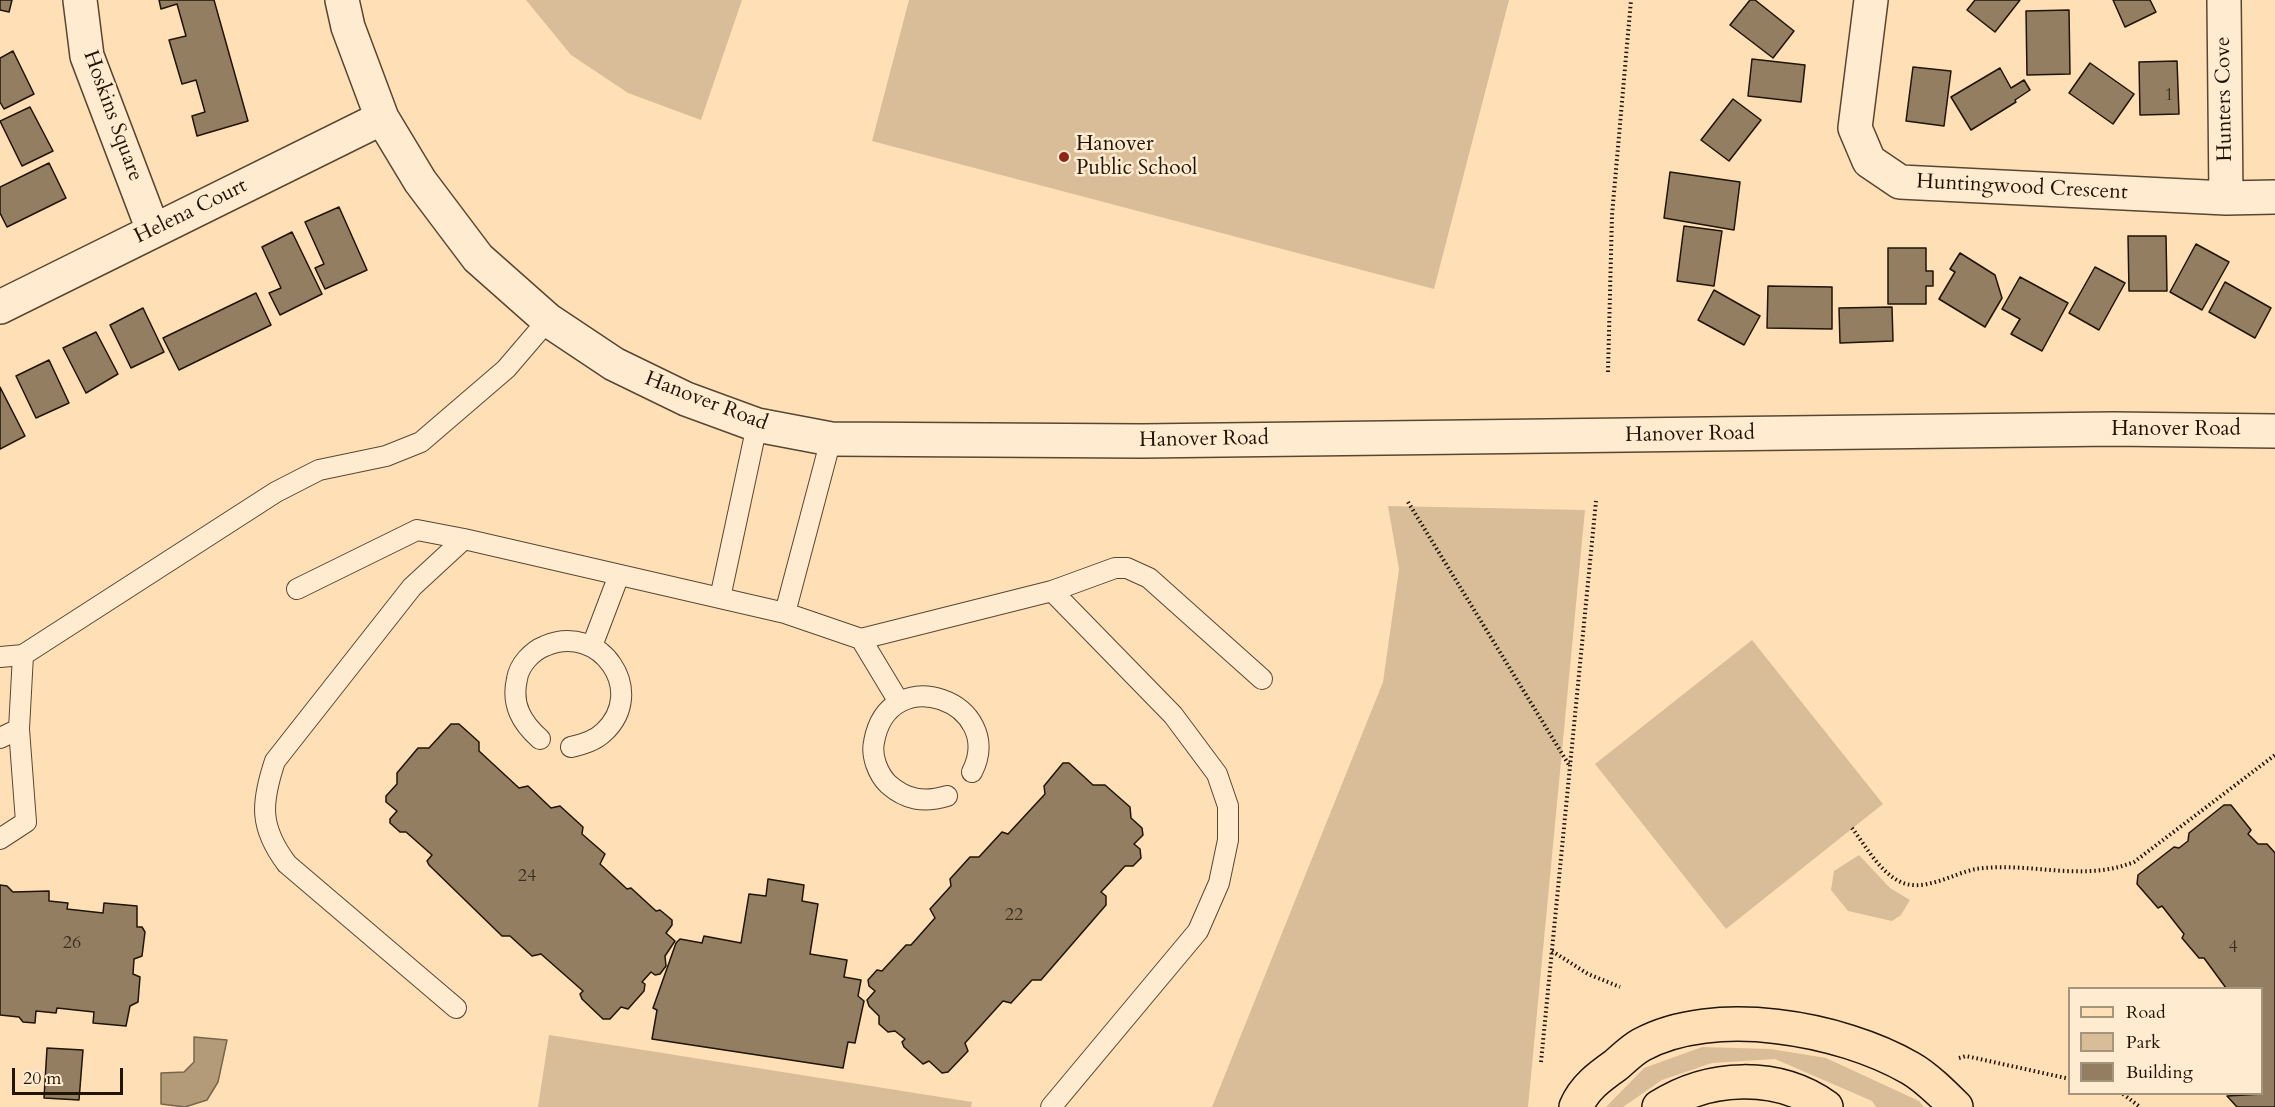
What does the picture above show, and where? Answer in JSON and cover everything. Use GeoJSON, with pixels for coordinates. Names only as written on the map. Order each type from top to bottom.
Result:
{"type":"FeatureCollection","features":[{"type":"Feature","properties":{"kind":"main road"},"geometry":{"type":"LineString","coordinates":[[1576,1107],[1581,1093],[1641,1045],[1699,1028],[1755,1024],[1824,1035],[1867,1049],[1911,1069],[1956,1107]]}},
{"type":"Feature","properties":{"kind":"main road"},"geometry":{"type":"LineString","coordinates":[[1659,1107],[1675,1097],[1700,1087],[1729,1082],[1758,1081],[1788,1089],[1826,1107]]}},
{"type":"Feature","properties":{"kind":"street","name":"Hoskins Square"},"geometry":{"type":"LineString","coordinates":[[80,0],[87,56],[153,230]]}},
{"type":"Feature","properties":{"kind":"street","name":"Hanover Road"},"geometry":{"type":"LineString","coordinates":[[342,0],[348,27],[382,118],[420,181],[478,258],[548,320],[614,364],[686,399],[757,425],[831,439],[1143,441],[2113,429],[2275,430]]}},
{"type":"Feature","properties":{"kind":"street","name":"Huntingwood Crescent"},"geometry":{"type":"LineString","coordinates":[[1870,0],[1855,128],[1869,161],[1900,182],[2226,198],[2275,197]]}},
{"type":"Feature","properties":{"kind":"street","name":"Hunters Cove"},"geometry":{"type":"LineString","coordinates":[[2224,0],[2226,198]]}},
{"type":"Feature","properties":{"kind":"street","name":"Helena Court"},"geometry":{"type":"LineString","coordinates":[[0,307],[382,118]]}},
{"type":"Feature","properties":{"kind":"lane"},"geometry":{"type":"LineString","coordinates":[[0,657],[23,655],[276,492],[320,470],[386,456],[421,442],[489,386],[548,320]]}},
{"type":"Feature","properties":{"kind":"lane"},"geometry":{"type":"LineString","coordinates":[[720,598],[757,425]]}},
{"type":"Feature","properties":{"kind":"lane"},"geometry":{"type":"LineString","coordinates":[[785,613],[831,439]]}},
{"type":"Feature","properties":{"kind":"lane"},"geometry":{"type":"LineString","coordinates":[[297,589],[417,530],[785,613],[861,639],[1052,591],[1115,568],[1127,568],[1149,578],[1262,679]]}},
{"type":"Feature","properties":{"kind":"lane"},"geometry":{"type":"LineString","coordinates":[[456,1008],[287,864],[272,845],[264,823],[265,791],[275,761],[412,586],[464,539]]}},
{"type":"Feature","properties":{"kind":"lane"},"geometry":{"type":"LineString","coordinates":[[592,646],[619,575]]}},
{"type":"Feature","properties":{"kind":"lane"},"geometry":{"type":"LineString","coordinates":[[1051,1107],[1198,931],[1219,883],[1228,840],[1228,806],[1217,774],[1173,716],[1052,591]]}},
{"type":"Feature","properties":{"kind":"lane"},"geometry":{"type":"LineString","coordinates":[[861,639],[899,702]]}},
{"type":"Feature","properties":{"kind":"lane"},"geometry":{"type":"LineString","coordinates":[[540,739],[528,728],[518,712],[514,694],[517,676],[526,660],[539,648],[556,641],[575,640],[592,646],[605,656],[616,669],[621,686],[620,703],[615,719],[604,732],[590,742],[571,747]]}},
{"type":"Feature","properties":{"kind":"lane"},"geometry":{"type":"LineString","coordinates":[[0,839],[26,822],[20,729],[23,655]]}},
{"type":"Feature","properties":{"kind":"lane"},"geometry":{"type":"LineString","coordinates":[[947,796],[933,800],[915,799],[898,793],[885,781],[876,765],[873,747],[876,730],[885,714],[899,702],[914,697],[931,696],[947,700],[961,709],[971,723],[977,738],[977,755],[972,772]]}},
{"type":"Feature","properties":{"kind":"lane"},"geometry":{"type":"LineString","coordinates":[[0,738],[20,729]]}},
{"type":"Feature","properties":{"kind":"path"},"geometry":{"type":"LineString","coordinates":[[1608,372],[1612,215],[1631,0]]}},
{"type":"Feature","properties":{"kind":"path"},"geometry":{"type":"LineString","coordinates":[[1541,1062],[1596,501]]}},
{"type":"Feature","properties":{"kind":"path"},"geometry":{"type":"LineString","coordinates":[[1408,502],[1569,766]]}},
{"type":"Feature","properties":{"kind":"path"},"geometry":{"type":"LineString","coordinates":[[1852,828],[1877,861],[1898,881],[1914,884],[1935,882],[1974,870],[1998,867],[2072,872],[2114,870],[2134,862],[2275,755]]}},
{"type":"Feature","properties":{"kind":"path"},"geometry":{"type":"LineString","coordinates":[[1552,951],[1588,974],[1620,987]]}},
{"type":"Feature","properties":{"kind":"path"},"geometry":{"type":"LineString","coordinates":[[1959,1058],[1966,1056],[2068,1079]]}},
{"type":"Feature","properties":{"kind":"path"},"geometry":{"type":"LineString","coordinates":[[2124,1095],[2140,1107]]}},
{"type":"Feature","properties":{"kind":"green space"},"geometry":{"type":"Polygon","coordinates":[[[526,0],[742,0],[701,120],[628,93],[571,55],[526,0]]]}},
{"type":"Feature","properties":{"kind":"green space"},"geometry":{"type":"Polygon","coordinates":[[[909,0],[1509,0],[1434,289],[872,141],[909,0]]]}},
{"type":"Feature","properties":{"kind":"green space"},"geometry":{"type":"Polygon","coordinates":[[[1388,506],[1585,510],[1528,1107],[1212,1107],[1383,682],[1399,569],[1388,506]]]}},
{"type":"Feature","properties":{"kind":"green space"},"geometry":{"type":"Polygon","coordinates":[[[1752,640],[1883,804],[1726,929],[1595,764],[1752,640]]]}},
{"type":"Feature","properties":{"kind":"green space"},"geometry":{"type":"Polygon","coordinates":[[[1859,855],[1890,888],[1910,900],[1901,915],[1892,921],[1848,911],[1831,890],[1834,871],[1859,855]]]}},
{"type":"Feature","properties":{"kind":"green space"},"geometry":{"type":"Polygon","coordinates":[[[549,1035],[972,1102],[971,1107],[538,1107],[549,1035]]]}},
{"type":"Feature","properties":{"kind":"green space"},"geometry":{"type":"Polygon","coordinates":[[[1702,1047],[1771,1049],[1826,1058],[1919,1101],[1924,1107],[1876,1107],[1872,1101],[1775,1059],[1712,1063],[1662,1080],[1623,1107],[1606,1107],[1644,1068],[1702,1047]]]}},
{"type":"Feature","properties":{"kind":"shaded area"},"geometry":{"type":"Polygon","coordinates":[[[194,1037],[227,1040],[218,1082],[207,1100],[185,1107],[161,1104],[161,1073],[184,1072],[194,1062],[194,1037]]]}},
{"type":"Feature","properties":{"kind":"building"},"geometry":{"type":"Polygon","coordinates":[[[0,0],[12,0],[9,12],[0,10],[0,0]]]}},
{"type":"Feature","properties":{"kind":"building"},"geometry":{"type":"Polygon","coordinates":[[[159,0],[214,0],[248,121],[197,136],[192,116],[205,112],[196,80],[182,84],[169,40],[186,36],[177,4],[161,9],[159,0]]]}},
{"type":"Feature","properties":{"kind":"building"},"geometry":{"type":"Polygon","coordinates":[[[1750,0],[1755,0],[1794,31],[1773,58],[1730,25],[1750,0]]]}},
{"type":"Feature","properties":{"kind":"building"},"geometry":{"type":"Polygon","coordinates":[[[1975,0],[2020,0],[1995,32],[1967,10],[1975,0]]]}},
{"type":"Feature","properties":{"kind":"building"},"geometry":{"type":"Polygon","coordinates":[[[2113,0],[2150,0],[2156,12],[2125,27],[2113,0]]]}},
{"type":"Feature","properties":{"kind":"building"},"geometry":{"type":"Polygon","coordinates":[[[2069,10],[2070,74],[2027,75],[2026,11],[2069,10]]]}},
{"type":"Feature","properties":{"kind":"building"},"geometry":{"type":"Polygon","coordinates":[[[13,51],[34,94],[4,109],[0,102],[0,58],[13,51]]]}},
{"type":"Feature","properties":{"kind":"building"},"geometry":{"type":"Polygon","coordinates":[[[1752,59],[1805,65],[1801,102],[1748,96],[1752,59]]]}},
{"type":"Feature","properties":{"kind":"building"},"geometry":{"type":"Polygon","coordinates":[[[2177,61],[2179,114],[2140,115],[2139,62],[2177,61]]]}},
{"type":"Feature","properties":{"kind":"building"},"geometry":{"type":"Polygon","coordinates":[[[2090,63],[2134,94],[2113,124],[2069,93],[2090,63]]]}},
{"type":"Feature","properties":{"kind":"building"},"geometry":{"type":"Polygon","coordinates":[[[1913,67],[1951,71],[1944,126],[1906,121],[1913,67]]]}},
{"type":"Feature","properties":{"kind":"building"},"geometry":{"type":"Polygon","coordinates":[[[2000,68],[2011,88],[2024,80],[2030,90],[2015,100],[2016,102],[1971,130],[1951,97],[2000,68]]]}},
{"type":"Feature","properties":{"kind":"building"},"geometry":{"type":"Polygon","coordinates":[[[1733,99],[1761,120],[1729,161],[1701,140],[1733,99]]]}},
{"type":"Feature","properties":{"kind":"building"},"geometry":{"type":"Polygon","coordinates":[[[30,107],[53,151],[22,166],[0,121],[30,107]]]}},
{"type":"Feature","properties":{"kind":"building"},"geometry":{"type":"Polygon","coordinates":[[[49,163],[66,198],[7,227],[0,213],[0,187],[49,163]]]}},
{"type":"Feature","properties":{"kind":"building"},"geometry":{"type":"Polygon","coordinates":[[[1670,172],[1740,182],[1734,230],[1664,218],[1670,172]]]}},
{"type":"Feature","properties":{"kind":"building"},"geometry":{"type":"Polygon","coordinates":[[[339,207],[367,270],[325,289],[315,268],[324,264],[305,222],[339,207]]]}},
{"type":"Feature","properties":{"kind":"building"},"geometry":{"type":"Polygon","coordinates":[[[1684,226],[1722,231],[1714,286],[1677,281],[1684,226]]]}},
{"type":"Feature","properties":{"kind":"building"},"geometry":{"type":"Polygon","coordinates":[[[292,232],[322,294],[280,315],[269,293],[281,288],[262,247],[292,232]]]}},
{"type":"Feature","properties":{"kind":"building"},"geometry":{"type":"Polygon","coordinates":[[[2128,236],[2166,236],[2167,291],[2129,291],[2128,236]]]}},
{"type":"Feature","properties":{"kind":"building"},"geometry":{"type":"Polygon","coordinates":[[[2196,244],[2229,262],[2202,310],[2170,292],[2196,244]]]}},
{"type":"Feature","properties":{"kind":"building"},"geometry":{"type":"Polygon","coordinates":[[[1888,248],[1926,248],[1926,271],[1933,271],[1933,286],[1926,286],[1926,304],[1888,304],[1888,248]]]}},
{"type":"Feature","properties":{"kind":"building"},"geometry":{"type":"Polygon","coordinates":[[[1960,253],[1995,275],[2002,298],[1985,327],[1939,299],[1955,272],[1950,269],[1960,253]]]}},
{"type":"Feature","properties":{"kind":"building"},"geometry":{"type":"Polygon","coordinates":[[[2095,267],[2125,283],[2099,330],[2069,313],[2095,267]]]}},
{"type":"Feature","properties":{"kind":"building"},"geometry":{"type":"Polygon","coordinates":[[[2020,277],[2068,303],[2042,351],[2011,334],[2020,319],[2002,309],[2020,277]]]}},
{"type":"Feature","properties":{"kind":"building"},"geometry":{"type":"Polygon","coordinates":[[[2225,282],[2271,308],[2255,338],[2209,312],[2225,282]]]}},
{"type":"Feature","properties":{"kind":"building"},"geometry":{"type":"Polygon","coordinates":[[[1768,286],[1832,287],[1832,329],[1767,328],[1768,286]]]}},
{"type":"Feature","properties":{"kind":"building"},"geometry":{"type":"Polygon","coordinates":[[[1714,290],[1760,316],[1744,345],[1698,320],[1714,290]]]}},
{"type":"Feature","properties":{"kind":"building"},"geometry":{"type":"Polygon","coordinates":[[[256,293],[271,325],[179,370],[163,338],[256,293]]]}},
{"type":"Feature","properties":{"kind":"building"},"geometry":{"type":"Polygon","coordinates":[[[1892,307],[1893,341],[1840,343],[1839,308],[1892,307]]]}},
{"type":"Feature","properties":{"kind":"building"},"geometry":{"type":"Polygon","coordinates":[[[143,308],[164,352],[131,368],[110,325],[143,308]]]}},
{"type":"Feature","properties":{"kind":"building"},"geometry":{"type":"Polygon","coordinates":[[[96,332],[118,374],[86,393],[63,348],[96,332]]]}},
{"type":"Feature","properties":{"kind":"building"},"geometry":{"type":"Polygon","coordinates":[[[49,360],[69,403],[36,418],[16,376],[49,360]]]}},
{"type":"Feature","properties":{"kind":"building"},"geometry":{"type":"Polygon","coordinates":[[[0,387],[25,436],[0,449],[0,387]]]}},
{"type":"Feature","properties":{"kind":"building"},"geometry":{"type":"Polygon","coordinates":[[[451,724],[459,724],[479,742],[479,751],[519,788],[528,786],[551,808],[560,806],[583,827],[582,834],[605,854],[600,864],[627,889],[631,888],[656,911],[660,910],[672,920],[672,925],[666,933],[675,941],[665,956],[666,966],[660,974],[655,975],[651,972],[642,982],[645,984],[644,991],[628,1009],[621,1007],[610,1019],[603,1019],[582,999],[580,994],[583,991],[541,954],[532,956],[510,936],[502,936],[429,865],[427,861],[432,855],[406,832],[400,832],[390,823],[390,819],[397,811],[386,802],[386,796],[397,784],[397,773],[418,748],[429,748],[451,724]]]}},
{"type":"Feature","properties":{"kind":"building"},"geometry":{"type":"Polygon","coordinates":[[[1063,763],[1069,763],[1093,785],[1105,785],[1130,807],[1131,818],[1142,828],[1143,835],[1134,844],[1140,849],[1141,858],[1133,866],[1125,866],[1101,892],[1106,896],[1106,905],[1041,980],[1032,980],[1011,1003],[1003,1001],[965,1043],[968,1051],[948,1072],[942,1073],[929,1061],[923,1064],[904,1047],[902,1042],[905,1039],[895,1031],[888,1032],[879,1024],[879,1016],[869,1006],[867,1000],[875,991],[869,986],[868,980],[877,970],[882,971],[906,945],[911,945],[935,918],[930,909],[951,886],[950,879],[970,857],[979,857],[1002,832],[1008,834],[1045,794],[1044,786],[1063,763]]]}},
{"type":"Feature","properties":{"kind":"building"},"geometry":{"type":"Polygon","coordinates":[[[2224,805],[2231,805],[2251,830],[2248,834],[2258,844],[2267,844],[2275,853],[2275,1107],[2237,1107],[2227,1096],[2263,1095],[2263,987],[2225,987],[2204,958],[2199,958],[2182,938],[2184,934],[2162,906],[2158,908],[2137,884],[2138,875],[2174,847],[2179,848],[2188,841],[2189,833],[2224,805]]]}},
{"type":"Feature","properties":{"kind":"building"},"geometry":{"type":"Polygon","coordinates":[[[768,879],[804,885],[802,901],[818,904],[810,954],[847,960],[844,977],[861,980],[858,996],[864,1001],[855,1043],[848,1042],[843,1068],[652,1039],[657,1010],[653,1008],[676,943],[680,939],[702,943],[704,936],[741,943],[749,894],[766,896],[768,879]]]}},
{"type":"Feature","properties":{"kind":"building"},"geometry":{"type":"Polygon","coordinates":[[[0,885],[7,886],[13,892],[49,891],[49,901],[68,903],[67,909],[103,913],[104,903],[137,906],[137,927],[142,927],[145,932],[142,956],[134,959],[133,974],[140,977],[138,1002],[130,1006],[126,1026],[93,1023],[94,1012],[57,1008],[56,1013],[36,1011],[35,1023],[23,1022],[19,1017],[0,1015],[0,885]]]}},
{"type":"Feature","properties":{"kind":"building"},"geometry":{"type":"Polygon","coordinates":[[[47,1048],[83,1050],[79,1100],[44,1098],[47,1048]]]}},
{"type":"Feature","properties":{"kind":"place","name":"Hanover Public School"},"geometry":{"type":"Point","coordinates":[1064,157]}}]}
